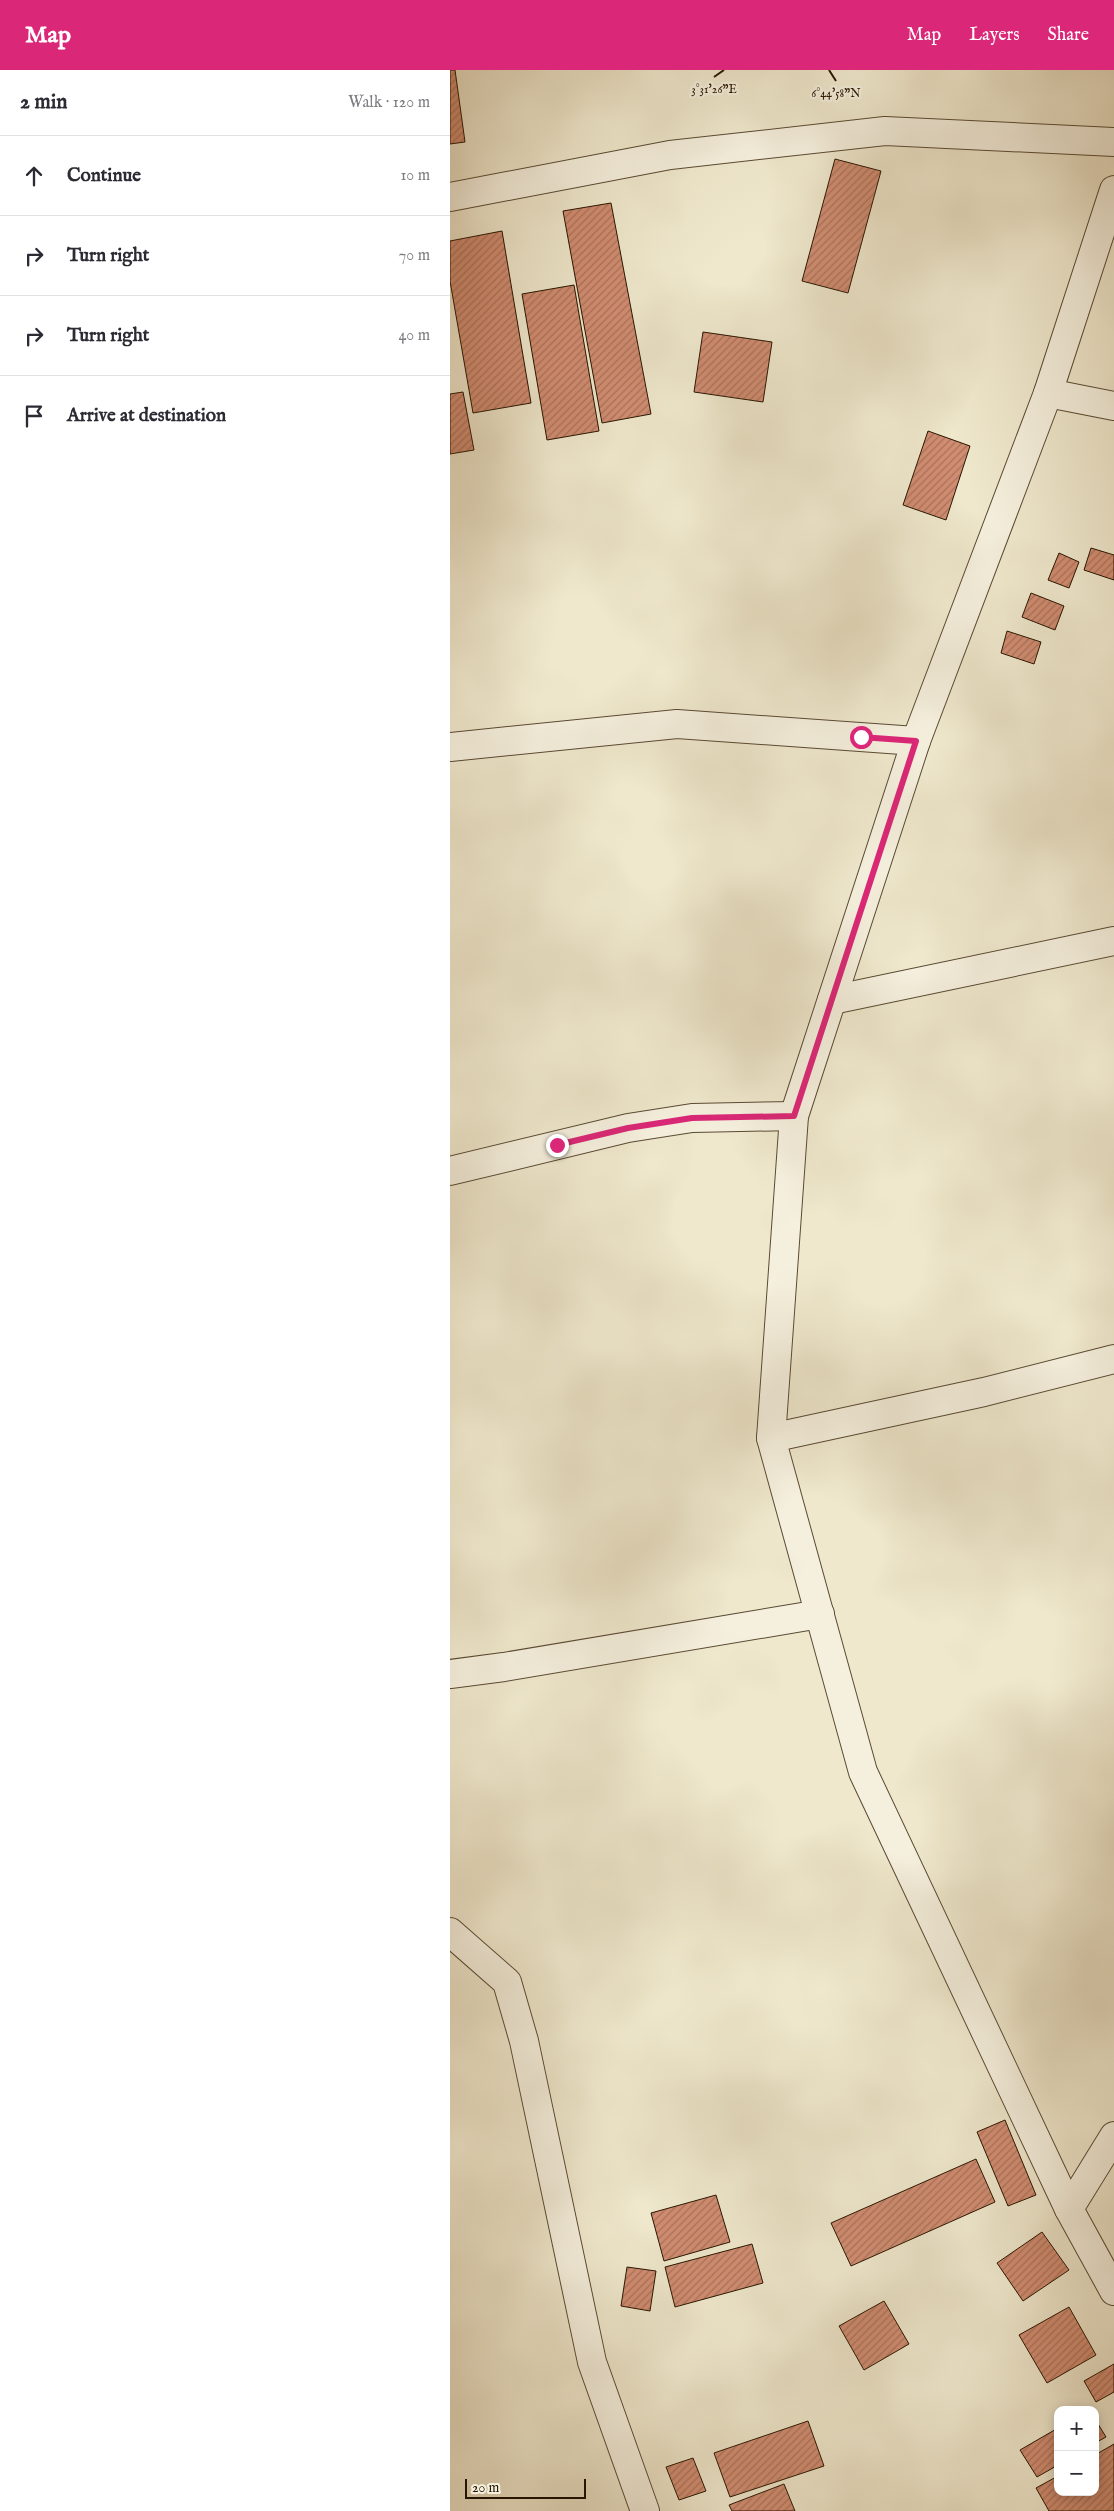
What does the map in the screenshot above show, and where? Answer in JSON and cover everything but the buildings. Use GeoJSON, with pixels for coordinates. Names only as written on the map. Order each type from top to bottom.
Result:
{"type":"FeatureCollection","features":[{"type":"Feature","properties":{"kind":"street"},"geometry":{"type":"LineString","coordinates":[[450,197],[670,155],[885,131],[1114,142]]}},
{"type":"Feature","properties":{"kind":"street"},"geometry":{"type":"LineString","coordinates":[[1114,190],[1048,392],[916,741],[794,1116],[771,1438],[863,1772],[1069,2209],[1114,2291]]}},
{"type":"Feature","properties":{"kind":"street"},"geometry":{"type":"LineString","coordinates":[[1048,392],[1114,406]]}},
{"type":"Feature","properties":{"kind":"street"},"geometry":{"type":"LineString","coordinates":[[450,747],[676,724],[916,741]]}},
{"type":"Feature","properties":{"kind":"street"},"geometry":{"type":"LineString","coordinates":[[832,1000],[1114,941]]}},
{"type":"Feature","properties":{"kind":"street"},"geometry":{"type":"LineString","coordinates":[[450,1171],[628,1128],[692,1118],[794,1116]]}},
{"type":"Feature","properties":{"kind":"street"},"geometry":{"type":"LineString","coordinates":[[771,1438],[984,1392],[1114,1359]]}},
{"type":"Feature","properties":{"kind":"street"},"geometry":{"type":"LineString","coordinates":[[450,1674],[504,1667],[820,1614]]}},
{"type":"Feature","properties":{"kind":"street"},"geometry":{"type":"LineString","coordinates":[[450,1932],[507,1982],[524,2041],[592,2362],[645,2511]]}},
{"type":"Feature","properties":{"kind":"street"},"geometry":{"type":"LineString","coordinates":[[1069,2209],[1114,2136]]}},
{"type":"Feature","properties":{"kind":"route"},"geometry":{"type":"LineString","coordinates":[[557,1145],[628,1128],[692,1118],[794,1116],[916,741],[861,737]]}}]}
